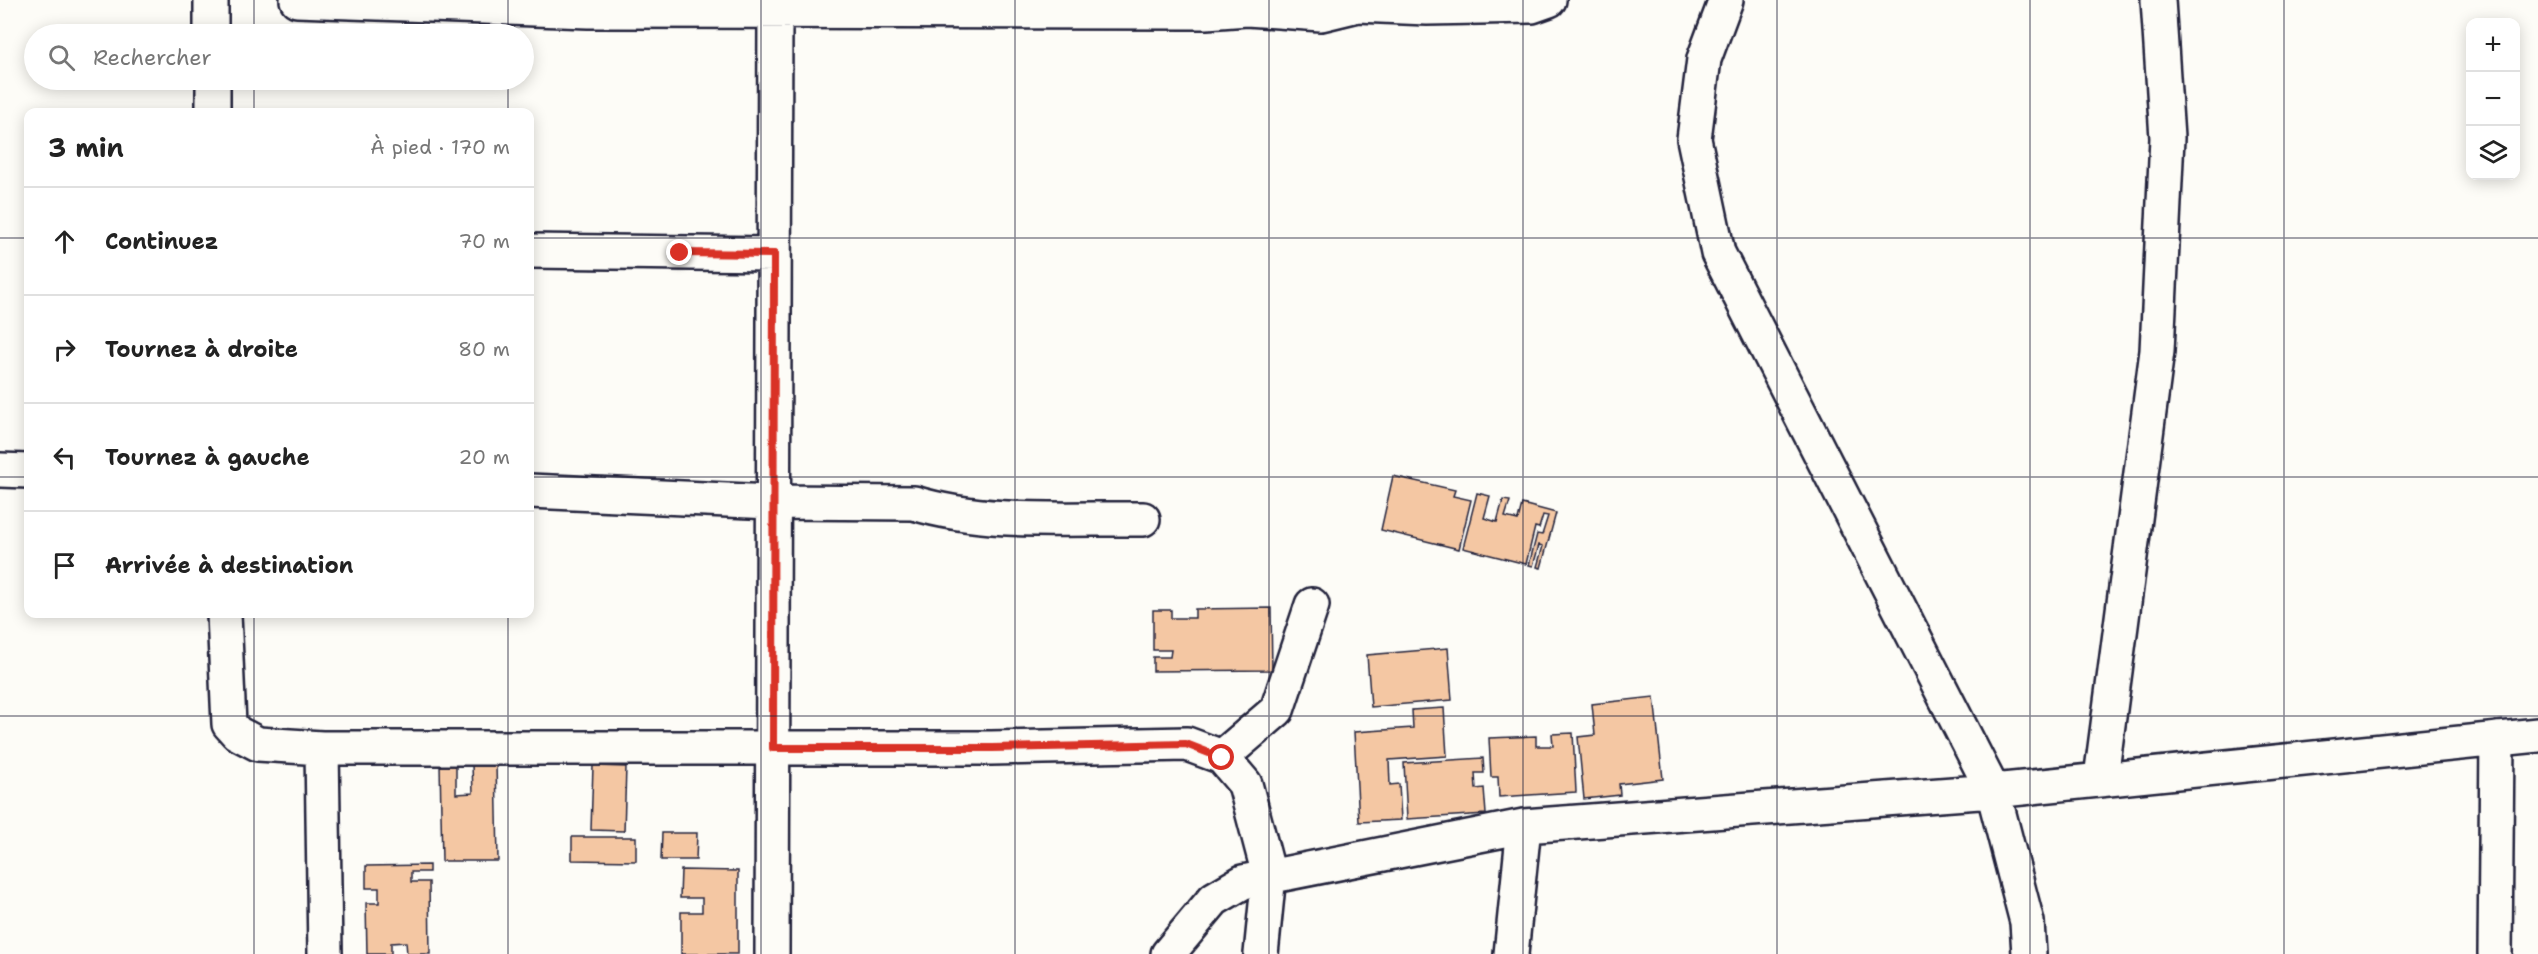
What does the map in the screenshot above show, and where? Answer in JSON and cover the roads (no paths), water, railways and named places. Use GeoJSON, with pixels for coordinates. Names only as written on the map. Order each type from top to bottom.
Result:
{"type":"FeatureCollection","features":[{"type":"Feature","properties":{"kind":"street"},"geometry":{"type":"LineString","coordinates":[[211,0],[211,24]]}},
{"type":"Feature","properties":{"kind":"street"},"geometry":{"type":"LineString","coordinates":[[297,0],[588,11],[775,9],[1206,12],[1247,9],[1321,14],[1358,5],[1427,8],[1532,6],[1549,0]]}},
{"type":"Feature","properties":{"kind":"street"},"geometry":{"type":"LineString","coordinates":[[1726,0],[1704,59],[1694,139],[1718,253],[1993,791],[2027,922],[2029,954]]}},
{"type":"Feature","properties":{"kind":"street"},"geometry":{"type":"LineString","coordinates":[[2100,778],[2157,351],[2167,138],[2158,0]]}},
{"type":"Feature","properties":{"kind":"street"},"geometry":{"type":"LineString","coordinates":[[772,954],[775,9]]}},
{"type":"Feature","properties":{"kind":"street"},"geometry":{"type":"LineString","coordinates":[[213,90],[213,108]]}},
{"type":"Feature","properties":{"kind":"street"},"geometry":{"type":"LineString","coordinates":[[534,251],[774,254]]}},
{"type":"Feature","properties":{"kind":"street"},"geometry":{"type":"LineString","coordinates":[[0,470],[24,471]]}},
{"type":"Feature","properties":{"kind":"street"},"geometry":{"type":"LineString","coordinates":[[534,491],[773,502],[914,503],[935,510],[980,516],[1143,519]]}},
{"type":"Feature","properties":{"kind":"street"},"geometry":{"type":"LineString","coordinates":[[1222,758],[1277,710],[1312,605]]}},
{"type":"Feature","properties":{"kind":"street"},"geometry":{"type":"LineString","coordinates":[[224,618],[229,724],[237,733],[258,744],[322,748],[992,748],[1186,744],[1222,758],[1245,784],[1269,875],[1261,954]]}},
{"type":"Feature","properties":{"kind":"street"},"geometry":{"type":"LineString","coordinates":[[1168,954],[1214,899],[1244,882],[1269,875],[1524,826],[1993,791],[2100,778],[2538,735]]}},
{"type":"Feature","properties":{"kind":"street"},"geometry":{"type":"LineString","coordinates":[[2495,954],[2497,739]]}},
{"type":"Feature","properties":{"kind":"street"},"geometry":{"type":"LineString","coordinates":[[322,748],[325,954]]}},
{"type":"Feature","properties":{"kind":"street"},"geometry":{"type":"LineString","coordinates":[[1510,954],[1524,826]]}}]}
